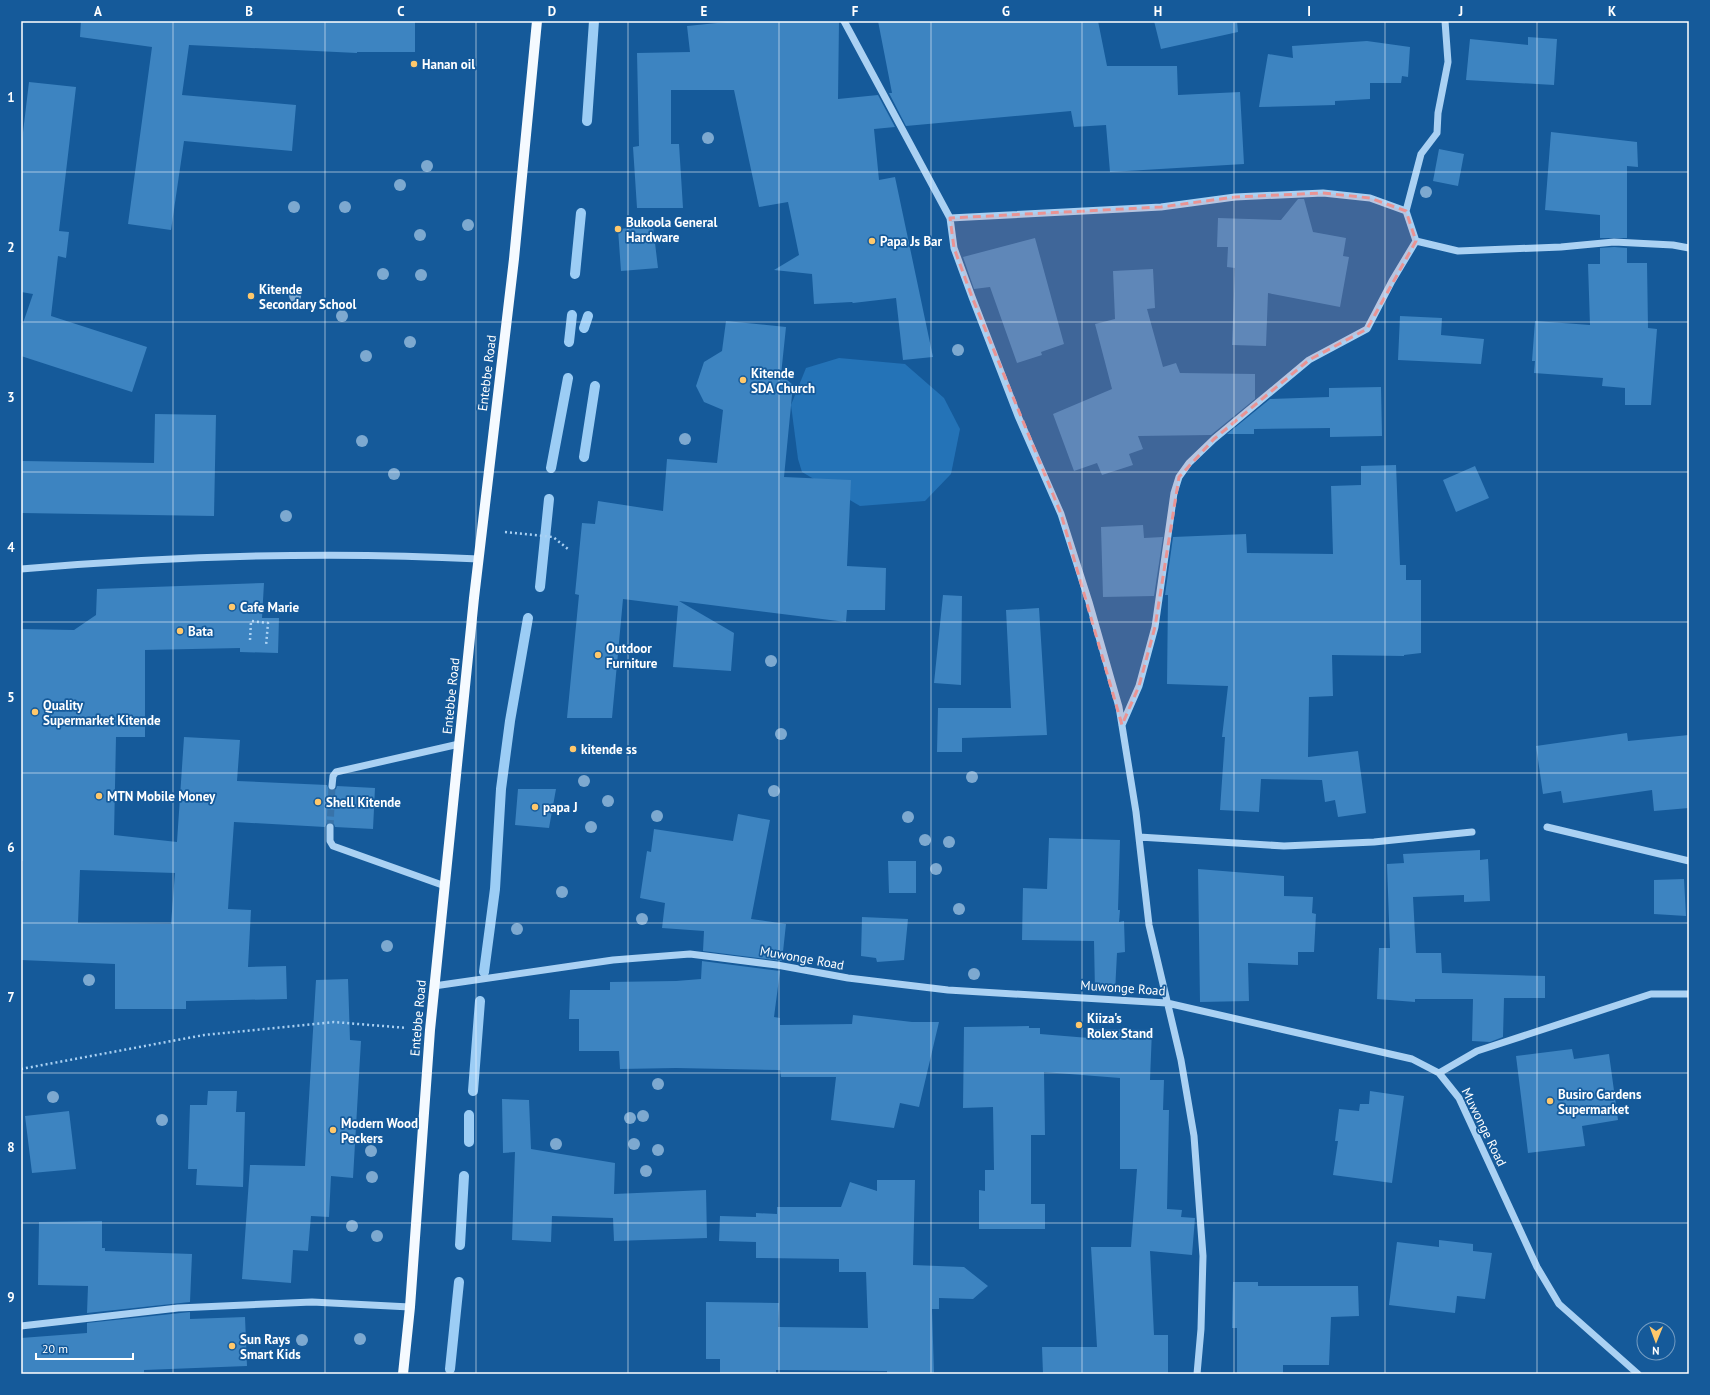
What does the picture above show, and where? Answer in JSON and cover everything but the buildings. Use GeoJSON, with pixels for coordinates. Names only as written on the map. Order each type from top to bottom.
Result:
{"type":"FeatureCollection","features":[{"type":"Feature","properties":{"kind":"main road","name":"Entebbe Road"},"geometry":{"type":"LineString","coordinates":[[404,1374],[434,986],[482,530],[514,258],[537,21]]}},
{"type":"Feature","properties":{"kind":"street"},"geometry":{"type":"LineString","coordinates":[[844,21],[950,218],[954,248],[972,297],[1018,416],[1060,514],[1089,602],[1119,707],[1139,837],[1149,925],[1181,1060],[1195,1143],[1203,1256],[1201,1329],[1197,1374]]}},
{"type":"Feature","properties":{"kind":"street"},"geometry":{"type":"LineString","coordinates":[[1122,725],[1139,686],[1155,627],[1174,493],[1179,477],[1189,463],[1214,439],[1309,360],[1367,329],[1392,281],[1416,241],[1406,211],[1421,154],[1437,133],[1438,113],[1448,62],[1445,21]]}},
{"type":"Feature","properties":{"kind":"street"},"geometry":{"type":"LineString","coordinates":[[950,218],[1161,208],[1236,198],[1323,193],[1370,198],[1406,211]]}},
{"type":"Feature","properties":{"kind":"street"},"geometry":{"type":"LineString","coordinates":[[1416,241],[1458,251],[1561,247],[1614,242],[1673,245],[1689,248]]}},
{"type":"Feature","properties":{"kind":"street"},"geometry":{"type":"LineString","coordinates":[[21,569],[74,564],[238,556],[408,555],[479,558]]}},
{"type":"Feature","properties":{"kind":"street"},"geometry":{"type":"LineString","coordinates":[[332,786],[333,776],[336,772],[460,744]]}},
{"type":"Feature","properties":{"kind":"street"},"geometry":{"type":"LineString","coordinates":[[330,827],[330,841],[333,846],[444,886]]}},
{"type":"Feature","properties":{"kind":"street"},"geometry":{"type":"LineString","coordinates":[[1547,827],[1689,861]]}},
{"type":"Feature","properties":{"kind":"street"},"geometry":{"type":"LineString","coordinates":[[1139,837],[1284,846],[1374,842],[1472,832]]}},
{"type":"Feature","properties":{"kind":"street","name":"Muwonge Road"},"geometry":{"type":"LineString","coordinates":[[434,986],[613,960],[690,954],[777,965],[848,978],[948,990],[1167,1003],[1412,1059],[1439,1073],[1459,1098],[1537,1267],[1559,1304],[1638,1374]]}},
{"type":"Feature","properties":{"kind":"street"},"geometry":{"type":"LineString","coordinates":[[1439,1073],[1477,1051],[1651,994],[1689,994]]}},
{"type":"Feature","properties":{"kind":"street"},"geometry":{"type":"LineString","coordinates":[[21,1326],[178,1308],[312,1302],[410,1307]]}},
{"type":"Feature","properties":{"kind":"path"},"geometry":{"type":"LineString","coordinates":[[482,530],[553,537],[568,549]]}},
{"type":"Feature","properties":{"kind":"path"},"geometry":{"type":"LineString","coordinates":[[250,640],[251,621],[268,623],[266,646]]}},
{"type":"Feature","properties":{"kind":"path"},"geometry":{"type":"LineString","coordinates":[[21,1069],[196,1036],[334,1022],[430,1030]]}},
{"type":"Feature","properties":{"kind":"highlighted area"},"geometry":{"type":"Polygon","coordinates":[[[1323,193],[1370,198],[1406,211],[1416,241],[1367,329],[1309,360],[1214,439],[1179,477],[1155,627],[1139,686],[1122,725],[1061,514],[972,297],[954,248],[950,218],[1161,207],[1235,197],[1323,193]]]}},
{"type":"Feature","properties":{"kind":"shaded area"},"geometry":{"type":"Polygon","coordinates":[[[839,358],[905,364],[944,398],[960,429],[951,474],[925,501],[860,506],[802,472],[798,459],[791,405],[806,368],[839,358]]]}},
{"type":"Feature","properties":{"kind":"waterway"},"geometry":{"type":"LineString","coordinates":[[587,121],[594,21]]}},
{"type":"Feature","properties":{"kind":"waterway"},"geometry":{"type":"LineString","coordinates":[[575,274],[581,213]]}},
{"type":"Feature","properties":{"kind":"waterway"},"geometry":{"type":"LineString","coordinates":[[569,342],[572,315]]}},
{"type":"Feature","properties":{"kind":"waterway"},"geometry":{"type":"LineString","coordinates":[[584,328],[588,316]]}},
{"type":"Feature","properties":{"kind":"waterway"},"geometry":{"type":"LineString","coordinates":[[551,468],[568,378]]}},
{"type":"Feature","properties":{"kind":"waterway"},"geometry":{"type":"LineString","coordinates":[[584,457],[595,386]]}},
{"type":"Feature","properties":{"kind":"waterway"},"geometry":{"type":"LineString","coordinates":[[540,587],[549,499]]}},
{"type":"Feature","properties":{"kind":"waterway"},"geometry":{"type":"LineString","coordinates":[[484,972],[495,889],[501,789],[510,721],[528,618]]}},
{"type":"Feature","properties":{"kind":"waterway"},"geometry":{"type":"LineString","coordinates":[[473,1091],[480,1001]]}},
{"type":"Feature","properties":{"kind":"waterway"},"geometry":{"type":"LineString","coordinates":[[469,1115],[469,1142]]}},
{"type":"Feature","properties":{"kind":"waterway"},"geometry":{"type":"LineString","coordinates":[[460,1245],[464,1176]]}},
{"type":"Feature","properties":{"kind":"waterway"},"geometry":{"type":"LineString","coordinates":[[450,1369],[459,1282]]}},
{"type":"Feature","properties":{"kind":"tunnel"},"geometry":{"type":"LineString","coordinates":[[330,827],[332,786]]}},
{"type":"Feature","properties":{"kind":"place","name":"Hanan oil"},"geometry":{"type":"Point","coordinates":[414,64]}},
{"type":"Feature","properties":{"kind":"place","name":"Bukoola General Hardware"},"geometry":{"type":"Point","coordinates":[618,229]}},
{"type":"Feature","properties":{"kind":"place","name":"Papa Js Bar"},"geometry":{"type":"Point","coordinates":[872,241]}},
{"type":"Feature","properties":{"kind":"place","name":"Kitende Secondary School"},"geometry":{"type":"Point","coordinates":[251,296]}},
{"type":"Feature","properties":{"kind":"place","name":"Kitende SDA Church"},"geometry":{"type":"Point","coordinates":[743,380]}},
{"type":"Feature","properties":{"kind":"place","name":"Cafe Marie"},"geometry":{"type":"Point","coordinates":[232,607]}},
{"type":"Feature","properties":{"kind":"place","name":"Bata"},"geometry":{"type":"Point","coordinates":[180,631]}},
{"type":"Feature","properties":{"kind":"place","name":"Outdoor Furniture"},"geometry":{"type":"Point","coordinates":[598,655]}},
{"type":"Feature","properties":{"kind":"place","name":"Quality Supermarket Kitende"},"geometry":{"type":"Point","coordinates":[35,712]}},
{"type":"Feature","properties":{"kind":"place","name":"kitende ss"},"geometry":{"type":"Point","coordinates":[573,749]}},
{"type":"Feature","properties":{"kind":"place","name":"MTN Mobile Money"},"geometry":{"type":"Point","coordinates":[99,796]}},
{"type":"Feature","properties":{"kind":"place","name":"Shell Kitende"},"geometry":{"type":"Point","coordinates":[318,802]}},
{"type":"Feature","properties":{"kind":"place","name":"papa J"},"geometry":{"type":"Point","coordinates":[535,807]}},
{"type":"Feature","properties":{"kind":"place","name":"Kiiza's Rolex Stand"},"geometry":{"type":"Point","coordinates":[1079,1025]}},
{"type":"Feature","properties":{"kind":"place","name":"Busiro Gardens Supermarket"},"geometry":{"type":"Point","coordinates":[1550,1101]}},
{"type":"Feature","properties":{"kind":"place","name":"Modern Wood Peckers"},"geometry":{"type":"Point","coordinates":[333,1130]}},
{"type":"Feature","properties":{"kind":"place","name":"Sun Rays Smart Kids"},"geometry":{"type":"Point","coordinates":[232,1346]}}]}
